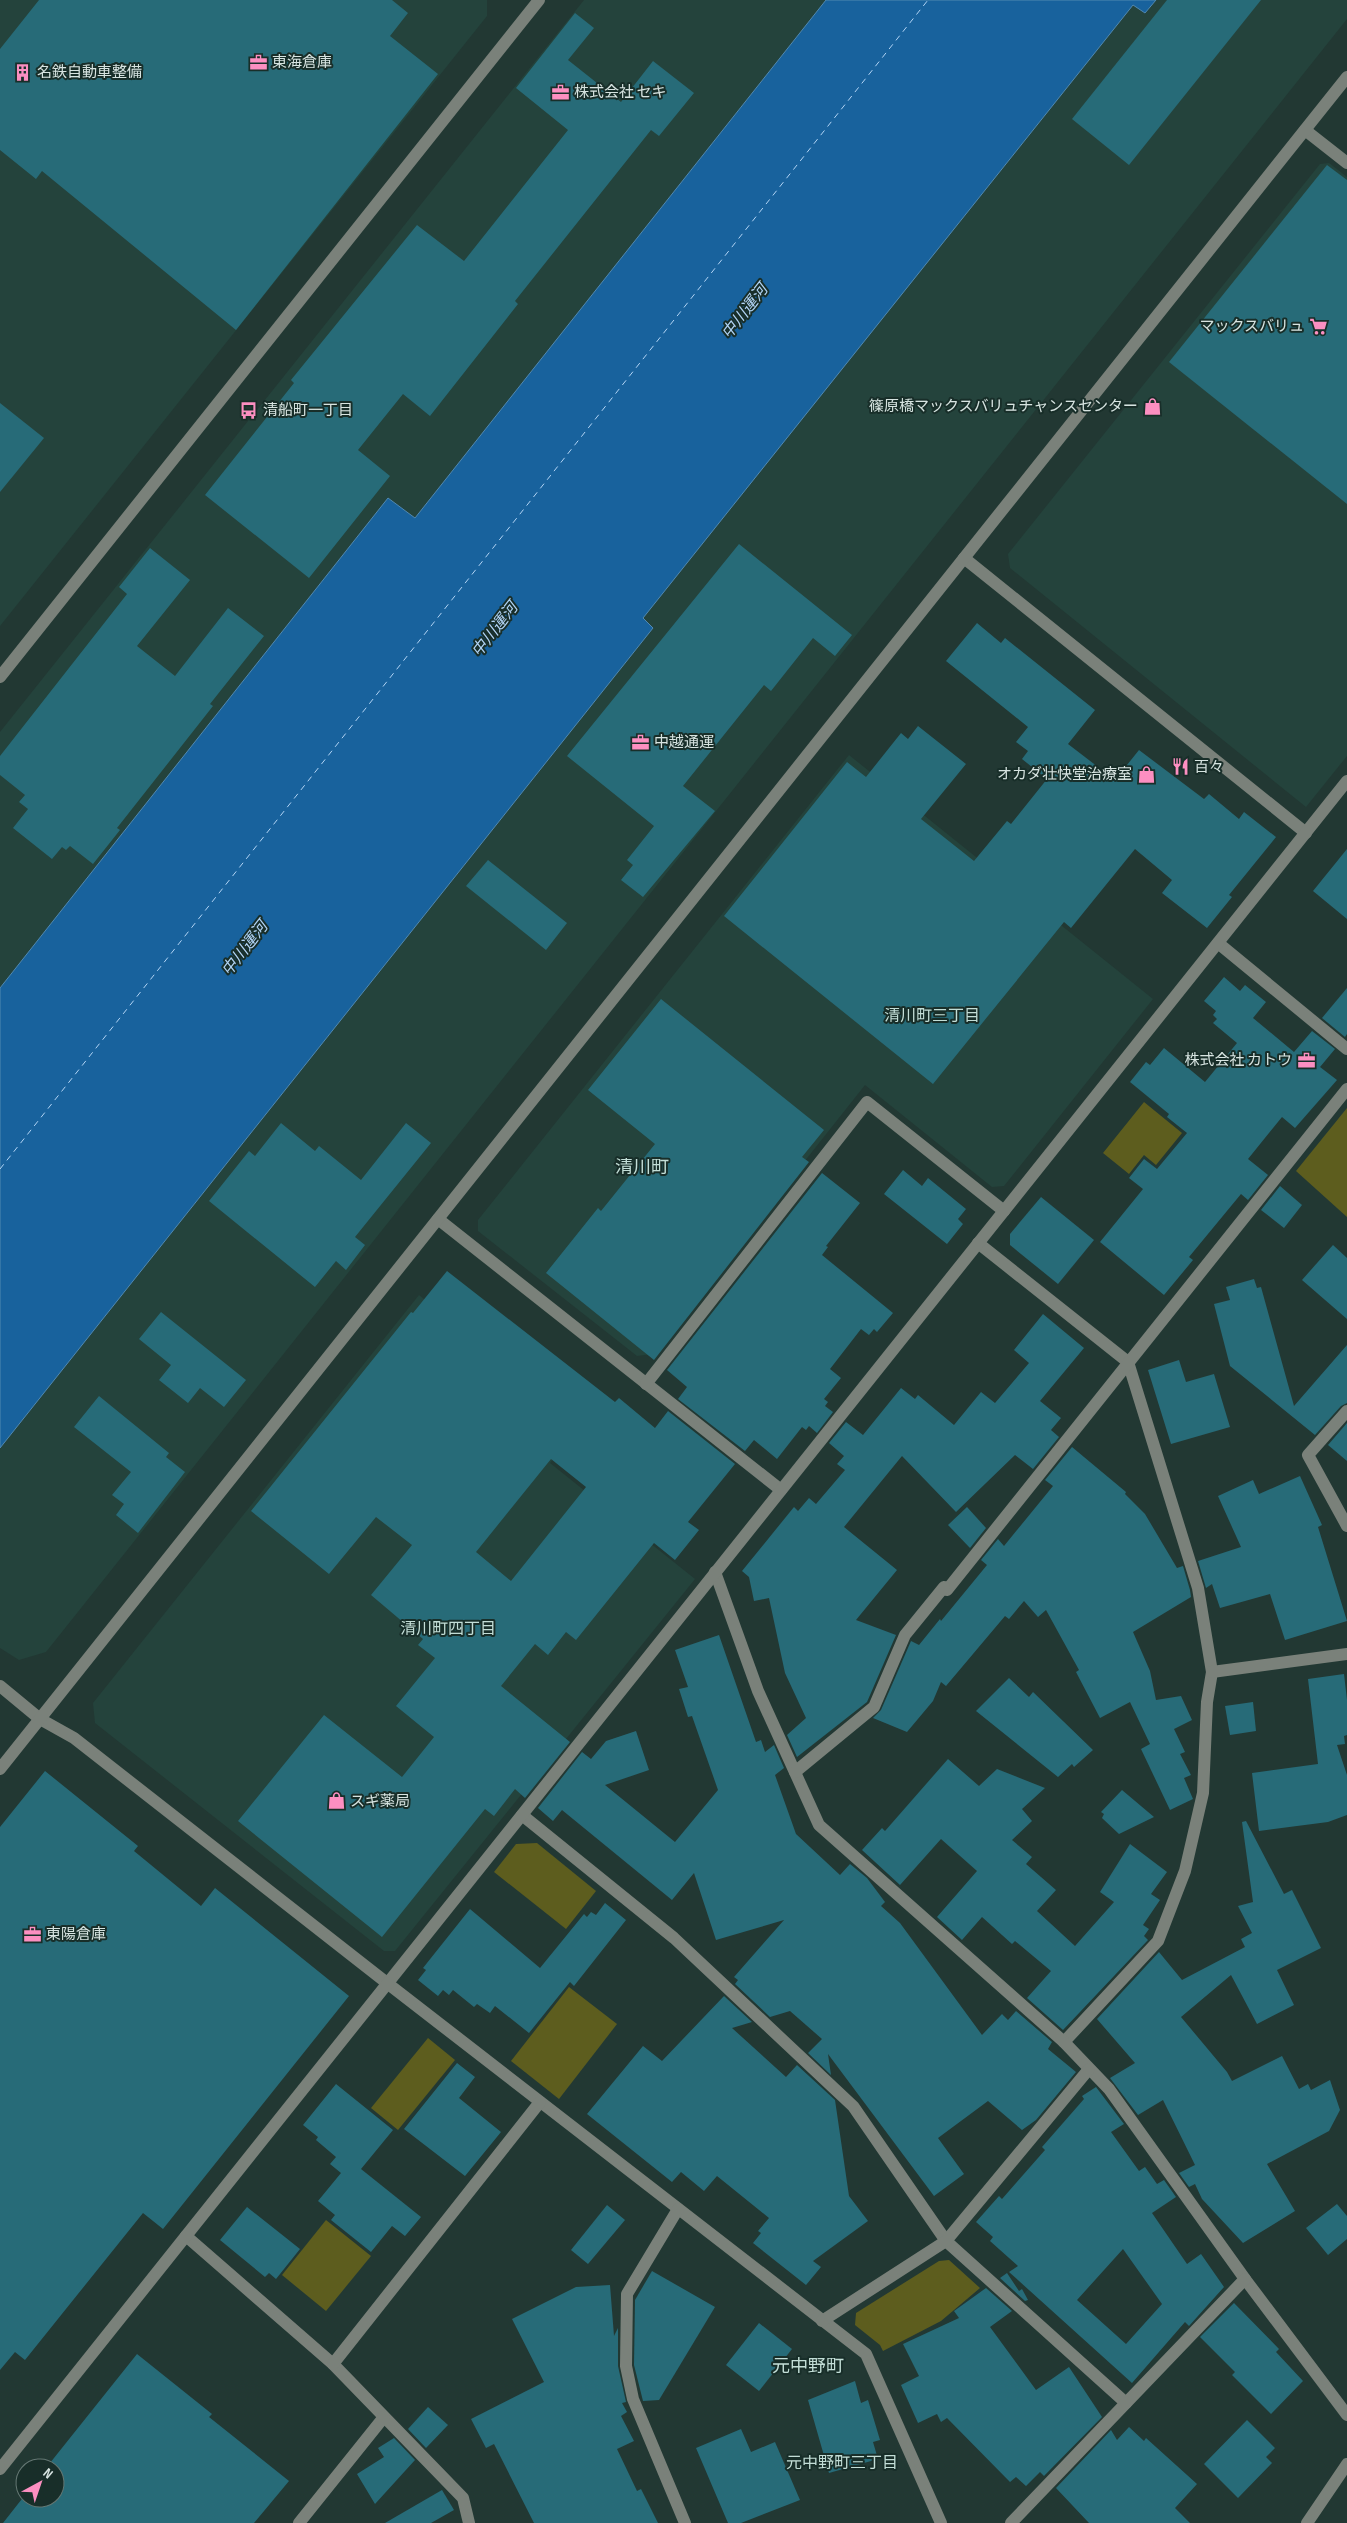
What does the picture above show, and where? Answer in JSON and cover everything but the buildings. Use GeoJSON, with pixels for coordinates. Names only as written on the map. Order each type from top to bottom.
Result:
{"type":"FeatureCollection","features":[{"type":"Feature","properties":{"kind":"street"},"geometry":{"type":"LineString","coordinates":[[0,677],[539,0]]}},
{"type":"Feature","properties":{"kind":"street"},"geometry":{"type":"LineString","coordinates":[[0,1769],[1347,77]]}},
{"type":"Feature","properties":{"kind":"street"},"geometry":{"type":"LineString","coordinates":[[1305,130],[1347,163]]}},
{"type":"Feature","properties":{"kind":"street"},"geometry":{"type":"LineString","coordinates":[[964,558],[1306,833]]}},
{"type":"Feature","properties":{"kind":"street"},"geometry":{"type":"LineString","coordinates":[[0,2469],[1306,833],[1342,797],[1347,781]]}},
{"type":"Feature","properties":{"kind":"street"},"geometry":{"type":"LineString","coordinates":[[1218,943],[1347,1049]]}},
{"type":"Feature","properties":{"kind":"street"},"geometry":{"type":"LineString","coordinates":[[795,1772],[874,1707],[905,1635],[946,1588],[1347,1089]]}},
{"type":"Feature","properties":{"kind":"street"},"geometry":{"type":"LineString","coordinates":[[646,1384],[867,1102],[1004,1211]]}},
{"type":"Feature","properties":{"kind":"street"},"geometry":{"type":"LineString","coordinates":[[438,1220],[781,1490]]}},
{"type":"Feature","properties":{"kind":"street"},"geometry":{"type":"LineString","coordinates":[[978,1243],[1128,1362],[1198,1588],[1212,1672],[1207,1702],[1203,1793],[1184,1871],[1158,1941],[1064,2042]]}},
{"type":"Feature","properties":{"kind":"street"},"geometry":{"type":"LineString","coordinates":[[1347,1411],[1308,1455],[1347,1526]]}},
{"type":"Feature","properties":{"kind":"street"},"geometry":{"type":"LineString","coordinates":[[715,1572],[758,1691],[819,1825],[1064,2042],[1109,2089],[1245,2279],[1347,2414]]}},
{"type":"Feature","properties":{"kind":"street"},"geometry":{"type":"LineString","coordinates":[[1212,1672],[1347,1654]]}},
{"type":"Feature","properties":{"kind":"street"},"geometry":{"type":"LineString","coordinates":[[0,1686],[40,1719],[74,1738],[387,1984],[866,2354],[941,2523]]}},
{"type":"Feature","properties":{"kind":"street"},"geometry":{"type":"LineString","coordinates":[[522,1815],[674,1938],[852,2106],[946,2241],[1126,2403]]}},
{"type":"Feature","properties":{"kind":"street"},"geometry":{"type":"LineString","coordinates":[[822,2321],[946,2241],[1090,2068]]}},
{"type":"Feature","properties":{"kind":"street"},"geometry":{"type":"LineString","coordinates":[[333,2364],[540,2102]]}},
{"type":"Feature","properties":{"kind":"street"},"geometry":{"type":"LineString","coordinates":[[678,2209],[627,2294],[626,2366],[632,2398],[685,2523]]}},
{"type":"Feature","properties":{"kind":"street"},"geometry":{"type":"LineString","coordinates":[[186,2236],[333,2364],[463,2498],[469,2523]]}},
{"type":"Feature","properties":{"kind":"street"},"geometry":{"type":"LineString","coordinates":[[1011,2523],[1245,2279]]}},
{"type":"Feature","properties":{"kind":"street"},"geometry":{"type":"LineString","coordinates":[[299,2523],[384,2417]]}},
{"type":"Feature","properties":{"kind":"street"},"geometry":{"type":"LineString","coordinates":[[1307,2523],[1347,2464]]}},
{"type":"Feature","properties":{"kind":"shaded area"},"geometry":{"type":"Polygon","coordinates":[[[0,0],[487,0],[487,16],[0,626],[0,0]]]}},
{"type":"Feature","properties":{"kind":"shaded area"},"geometry":{"type":"Polygon","coordinates":[[[584,0],[826,0],[414,519],[388,498],[0,988],[0,732],[584,0]]]}},
{"type":"Feature","properties":{"kind":"shaded area"},"geometry":{"type":"Polygon","coordinates":[[[1156,0],[1347,0],[1347,19],[46,1652],[19,1660],[0,1648],[0,1448],[652,629],[643,618],[1133,4],[1145,13],[1156,0]]]}},
{"type":"Feature","properties":{"kind":"shaded area"},"geometry":{"type":"Polygon","coordinates":[[[1329,163],[1347,177],[1347,756],[1306,807],[1010,568],[1008,554],[1320,164],[1329,163]]]}},
{"type":"Feature","properties":{"kind":"shaded area"},"geometry":{"type":"Polygon","coordinates":[[[849,755],[1153,999],[1004,1186],[992,1187],[865,1085],[652,1354],[637,1356],[478,1231],[478,1220],[849,755]]]}},
{"type":"Feature","properties":{"kind":"shaded area"},"geometry":{"type":"Polygon","coordinates":[[[1144,1102],[1182,1133],[1156,1165],[1144,1155],[1129,1174],[1103,1153],[1144,1102]]]}},
{"type":"Feature","properties":{"kind":"shaded area"},"geometry":{"type":"Polygon","coordinates":[[[1347,1108],[1347,1217],[1296,1171],[1347,1108]]]}},
{"type":"Feature","properties":{"kind":"shaded area"},"geometry":{"type":"Polygon","coordinates":[[[419,1295],[581,1425],[550,1463],[695,1579],[395,1951],[384,1951],[95,1723],[93,1703],[419,1295]]]}},
{"type":"Feature","properties":{"kind":"shaded area"},"geometry":{"type":"Polygon","coordinates":[[[537,1843],[596,1891],[566,1929],[494,1872],[516,1844],[537,1843]]]}},
{"type":"Feature","properties":{"kind":"shaded area"},"geometry":{"type":"Polygon","coordinates":[[[569,1987],[617,2024],[559,2099],[511,2061],[569,1987]]]}},
{"type":"Feature","properties":{"kind":"shaded area"},"geometry":{"type":"Polygon","coordinates":[[[428,2038],[455,2060],[398,2130],[371,2108],[428,2038]]]}},
{"type":"Feature","properties":{"kind":"shaded area"},"geometry":{"type":"Polygon","coordinates":[[[326,2220],[371,2256],[326,2311],[282,2275],[326,2220]]]}},
{"type":"Feature","properties":{"kind":"shaded area"},"geometry":{"type":"Polygon","coordinates":[[[949,2260],[980,2288],[941,2321],[883,2351],[880,2345],[855,2325],[856,2313],[939,2261],[949,2260]]]}},
{"type":"Feature","properties":{"kind":"water","name":"中川運河"},"geometry":{"type":"Polygon","coordinates":[[[826,0],[1156,0],[1145,13],[1133,5],[643,618],[653,628],[0,1448],[0,988],[388,498],[415,518],[826,0]]]}},
{"type":"Feature","properties":{"kind":"ferry route"},"geometry":{"type":"LineString","coordinates":[[0,1169],[928,0]]}},
{"type":"Feature","properties":{"kind":"place","name":"東海倉庫"},"geometry":{"type":"Point","coordinates":[258,62]}},
{"type":"Feature","properties":{"kind":"place","name":"名鉄自動車整備"},"geometry":{"type":"Point","coordinates":[23,72]}},
{"type":"Feature","properties":{"kind":"place","name":"株式会社 セキ"},"geometry":{"type":"Point","coordinates":[560,92]}},
{"type":"Feature","properties":{"kind":"place","name":"マックスバリュ"},"geometry":{"type":"Point","coordinates":[1318,326]}},
{"type":"Feature","properties":{"kind":"place","name":"篠原橋マックスバリュチャンスセンター"},"geometry":{"type":"Point","coordinates":[1152,406]}},
{"type":"Feature","properties":{"kind":"place","name":"清船町一丁目"},"geometry":{"type":"Point","coordinates":[249,410]}},
{"type":"Feature","properties":{"kind":"place","name":"中越通運"},"geometry":{"type":"Point","coordinates":[640,742]}},
{"type":"Feature","properties":{"kind":"place","name":"百々"},"geometry":{"type":"Point","coordinates":[1180,767]}},
{"type":"Feature","properties":{"kind":"place","name":"オカダ壮快堂治療室"},"geometry":{"type":"Point","coordinates":[1146,774]}},
{"type":"Feature","properties":{"kind":"place","name":"株式会社 カトウ"},"geometry":{"type":"Point","coordinates":[1306,1060]}},
{"type":"Feature","properties":{"kind":"place","name":"スギ薬局"},"geometry":{"type":"Point","coordinates":[336,1801]}},
{"type":"Feature","properties":{"kind":"place","name":"東陽倉庫"},"geometry":{"type":"Point","coordinates":[32,1934]}},
{"type":"Feature","properties":{"kind":"district","name":"清川町三丁目"},"geometry":{"type":"Point","coordinates":[932,1015]}},
{"type":"Feature","properties":{"kind":"district","name":"清川町"},"geometry":{"type":"Point","coordinates":[642,1167]}},
{"type":"Feature","properties":{"kind":"district","name":"清川町四丁目"},"geometry":{"type":"Point","coordinates":[448,1628]}},
{"type":"Feature","properties":{"kind":"district","name":"元中野町"},"geometry":{"type":"Point","coordinates":[808,2366]}},
{"type":"Feature","properties":{"kind":"district","name":"元中野町三丁目"},"geometry":{"type":"Point","coordinates":[842,2462]}}]}
